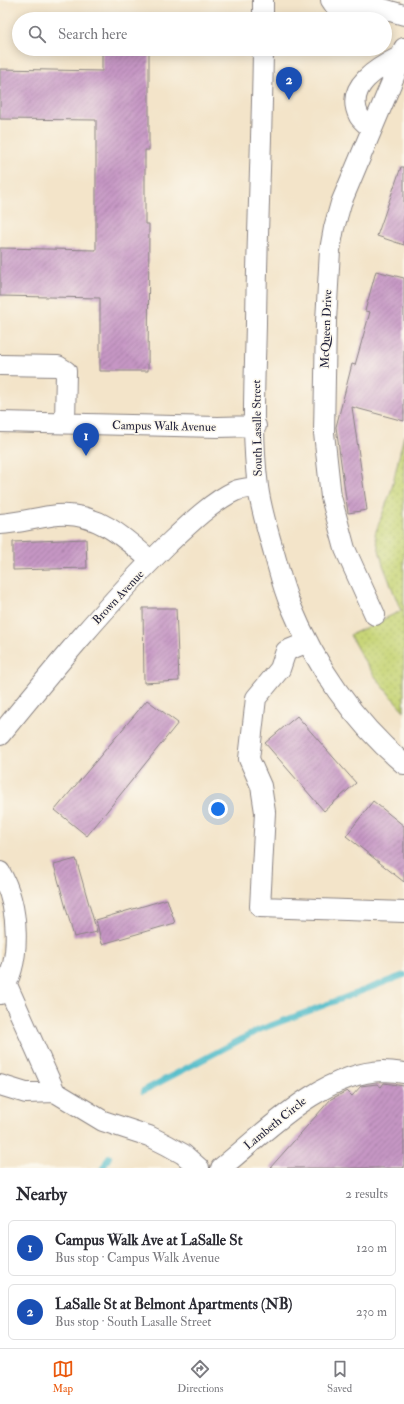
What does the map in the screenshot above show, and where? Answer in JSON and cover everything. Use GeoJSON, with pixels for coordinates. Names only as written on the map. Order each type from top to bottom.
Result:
{"type":"FeatureCollection","features":[{"type":"Feature","properties":{"kind":"street"},"geometry":{"type":"LineString","coordinates":[[263,0],[263,12]]}},
{"type":"Feature","properties":{"kind":"street"},"geometry":{"type":"LineString","coordinates":[[331,0],[342,12]]}},
{"type":"Feature","properties":{"kind":"street"},"geometry":{"type":"LineString","coordinates":[[361,12],[361,1],[404,15]]}},
{"type":"Feature","properties":{"kind":"street"},"geometry":{"type":"LineString","coordinates":[[372,129],[359,117],[356,105],[356,92],[364,81],[378,69],[403,52]]}},
{"type":"Feature","properties":{"kind":"street","name":"McQueen Drive"},"geometry":{"type":"LineString","coordinates":[[375,615],[345,550],[338,526],[326,465],[324,433],[326,321],[334,228],[341,202],[403,52]]}},
{"type":"Feature","properties":{"kind":"street","name":"South Lasalle Street"},"geometry":{"type":"LineString","coordinates":[[263,56],[262,142],[257,224],[256,426],[258,487],[265,522],[290,604],[308,642],[339,693],[361,723],[388,751],[404,764]]}},
{"type":"Feature","properties":{"kind":"street"},"geometry":{"type":"LineString","coordinates":[[0,365],[58,366],[66,371],[65,423]]}},
{"type":"Feature","properties":{"kind":"street","name":"Campus Walk Avenue"},"geometry":{"type":"LineString","coordinates":[[0,422],[218,427],[256,426]]}},
{"type":"Feature","properties":{"kind":"street","name":"Brown Avenue"},"geometry":{"type":"LineString","coordinates":[[0,735],[86,630],[151,561],[181,532],[226,496],[236,491],[258,487]]}},
{"type":"Feature","properties":{"kind":"street"},"geometry":{"type":"LineString","coordinates":[[0,524],[58,515],[85,517],[105,525],[151,561]]}},
{"type":"Feature","properties":{"kind":"street"},"geometry":{"type":"LineString","coordinates":[[308,642],[286,651],[280,669],[256,698],[249,759],[261,786],[265,812],[260,907],[404,912]]}},
{"type":"Feature","properties":{"kind":"street"},"geometry":{"type":"LineString","coordinates":[[0,872],[4,879],[16,924],[15,956],[4,989],[55,1092],[103,1121],[150,1136],[167,1144],[183,1154],[199,1168]]}},
{"type":"Feature","properties":{"kind":"street","name":"Lambeth Circle"},"geometry":{"type":"LineString","coordinates":[[221,1168],[309,1096],[360,1074],[382,1071],[404,1073]]}},
{"type":"Feature","properties":{"kind":"street"},"geometry":{"type":"LineString","coordinates":[[0,1086],[26,1093],[55,1092]]}},
{"type":"Feature","properties":{"kind":"green space"},"geometry":{"type":"Polygon","coordinates":[[[404,435],[404,711],[374,675],[361,656],[350,635],[401,611],[383,565],[375,534],[391,491],[404,435]]]}},
{"type":"Feature","properties":{"kind":"building"},"geometry":{"type":"Polygon","coordinates":[[[102,56],[149,56],[149,150],[145,150],[145,224],[149,224],[148,371],[100,371],[100,298],[0,296],[0,248],[96,250],[96,120],[0,119],[0,69],[102,71],[102,56]]]}},
{"type":"Feature","properties":{"kind":"building"},"geometry":{"type":"Polygon","coordinates":[[[401,167],[404,167],[404,245],[377,236],[401,167]]]}},
{"type":"Feature","properties":{"kind":"building"},"geometry":{"type":"Polygon","coordinates":[[[376,271],[404,278],[404,421],[352,407],[367,510],[348,513],[336,427],[352,364],[355,365],[370,312],[365,311],[376,271]]]}},
{"type":"Feature","properties":{"kind":"building"},"geometry":{"type":"Polygon","coordinates":[[[86,539],[87,568],[13,570],[13,542],[86,539]]]}},
{"type":"Feature","properties":{"kind":"building"},"geometry":{"type":"Polygon","coordinates":[[[143,608],[176,608],[179,681],[144,683],[143,608]]]}},
{"type":"Feature","properties":{"kind":"building"},"geometry":{"type":"Polygon","coordinates":[[[147,700],[178,723],[87,836],[55,810],[147,700]]]}},
{"type":"Feature","properties":{"kind":"building"},"geometry":{"type":"Polygon","coordinates":[[[297,716],[356,783],[324,811],[265,743],[297,716]]]}},
{"type":"Feature","properties":{"kind":"building"},"geometry":{"type":"Polygon","coordinates":[[[373,801],[404,826],[404,882],[346,836],[373,801]]]}},
{"type":"Feature","properties":{"kind":"building"},"geometry":{"type":"Polygon","coordinates":[[[76,859],[97,932],[74,937],[54,865],[76,859]]]}},
{"type":"Feature","properties":{"kind":"building"},"geometry":{"type":"Polygon","coordinates":[[[167,899],[175,923],[102,944],[96,920],[167,899]]]}},
{"type":"Feature","properties":{"kind":"building"},"geometry":{"type":"Polygon","coordinates":[[[384,1083],[404,1086],[404,1168],[270,1168],[331,1099],[347,1091],[352,1096],[361,1086],[377,1084],[381,1087],[384,1083]]]}},
{"type":"Feature","properties":{"kind":"waterway"},"geometry":{"type":"LineString","coordinates":[[143,1091],[259,1030],[404,975]]}},
{"type":"Feature","properties":{"kind":"waterway"},"geometry":{"type":"LineString","coordinates":[[103,1168],[109,1157]]}},
{"type":"Feature","properties":{"kind":"place","name":"LaSalle St at Belmont Apartments (NB)"},"geometry":{"type":"Point","coordinates":[289,100]}},
{"type":"Feature","properties":{"kind":"place","name":"Campus Walk Ave at LaSalle St"},"geometry":{"type":"Point","coordinates":[86,456]}}]}
